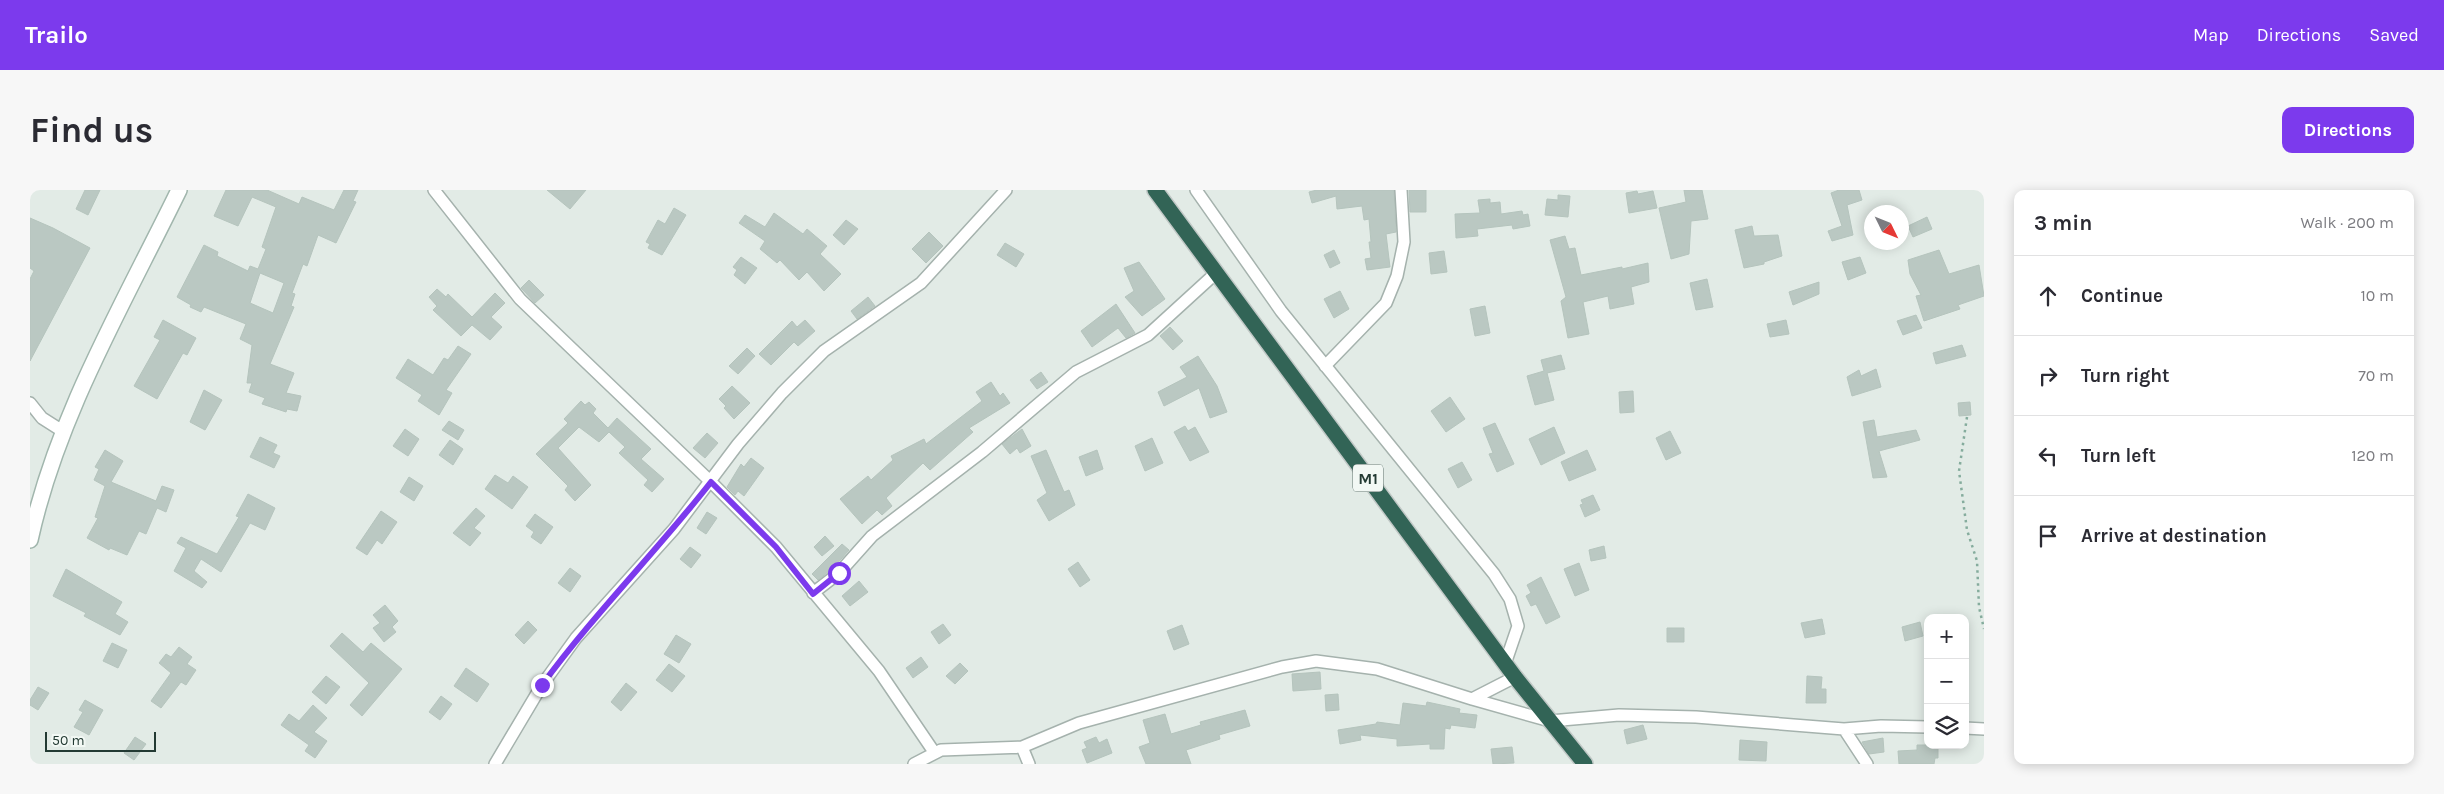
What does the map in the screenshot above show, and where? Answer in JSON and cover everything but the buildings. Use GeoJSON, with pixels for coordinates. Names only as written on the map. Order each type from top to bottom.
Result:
{"type":"FeatureCollection","features":[{"type":"Feature","properties":{"kind":"highway","name":"M1"},"geometry":{"type":"LineString","coordinates":[[1155,190],[1218,272],[1515,677],[1585,764]]}},
{"type":"Feature","properties":{"kind":"street"},"geometry":{"type":"LineString","coordinates":[[30,536],[64,432],[99,350],[179,190]]}},
{"type":"Feature","properties":{"kind":"street"},"geometry":{"type":"LineString","coordinates":[[434,190],[520,298],[776,547],[813,594],[879,671],[934,752]]}},
{"type":"Feature","properties":{"kind":"street"},"geometry":{"type":"LineString","coordinates":[[495,764],[542,685],[576,638],[668,536],[711,482],[738,444],[818,356],[921,283],[1006,190]]}},
{"type":"Feature","properties":{"kind":"street"},"geometry":{"type":"LineString","coordinates":[[1196,190],[1280,311],[1494,574],[1510,599],[1518,626],[1506,664]]}},
{"type":"Feature","properties":{"kind":"street"},"geometry":{"type":"LineString","coordinates":[[1324,366],[1386,303],[1398,276],[1404,242],[1401,190]]}},
{"type":"Feature","properties":{"kind":"street"},"geometry":{"type":"LineString","coordinates":[[813,594],[839,573],[872,536],[982,452],[1076,372],[1148,335],[1218,272]]}},
{"type":"Feature","properties":{"kind":"street"},"geometry":{"type":"LineString","coordinates":[[30,403],[42,418],[64,432]]}},
{"type":"Feature","properties":{"kind":"street"},"geometry":{"type":"LineString","coordinates":[[914,764],[934,752],[1022,747],[1079,723],[1273,669],[1316,662],[1376,669],[1550,721],[1619,715],[1696,717],[1844,729],[1881,726],[1924,727]]}},
{"type":"Feature","properties":{"kind":"street"},"geometry":{"type":"LineString","coordinates":[[1472,699],[1515,677]]}},
{"type":"Feature","properties":{"kind":"street"},"geometry":{"type":"LineString","coordinates":[[1969,728],[1984,729]]}},
{"type":"Feature","properties":{"kind":"street"},"geometry":{"type":"LineString","coordinates":[[1844,729],[1867,764]]}},
{"type":"Feature","properties":{"kind":"street"},"geometry":{"type":"LineString","coordinates":[[1022,747],[1030,764]]}},
{"type":"Feature","properties":{"kind":"path"},"geometry":{"type":"LineString","coordinates":[[1967,417],[1959,471],[1967,530],[1977,561],[1979,606],[1984,629]]}},
{"type":"Feature","properties":{"kind":"route"},"geometry":{"type":"LineString","coordinates":[[542,685],[576,638],[619,593],[674,529],[711,482],[776,547],[813,594],[839,573]]}}]}
